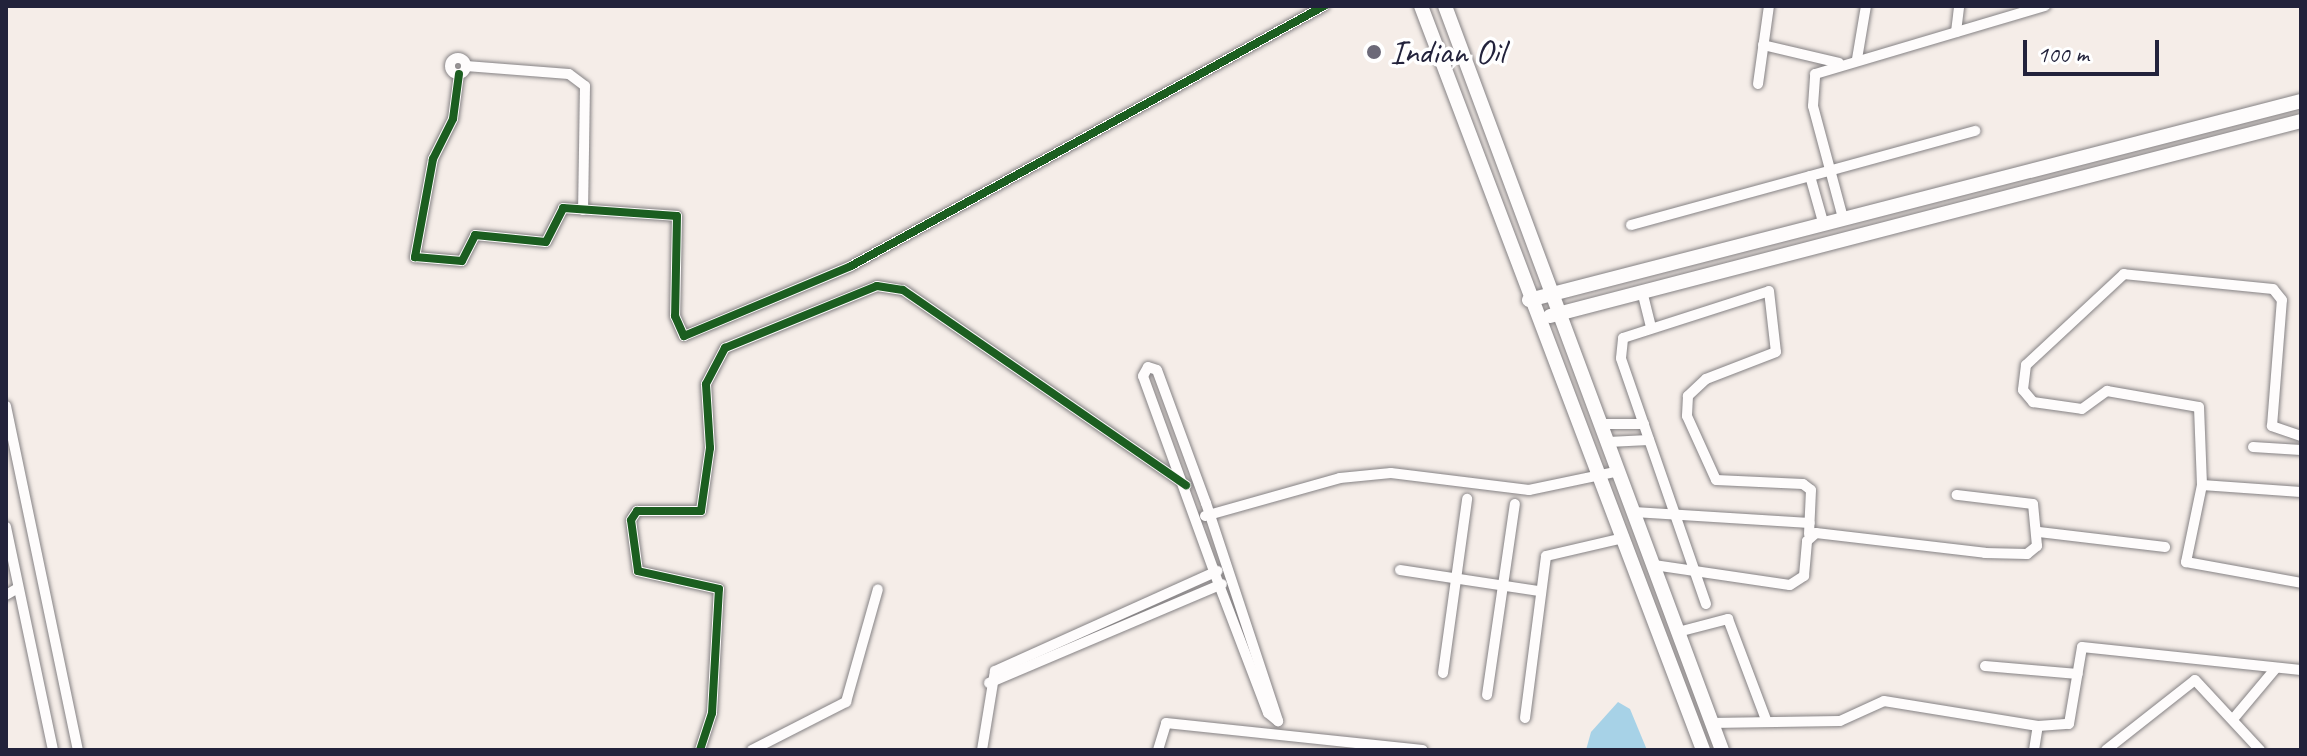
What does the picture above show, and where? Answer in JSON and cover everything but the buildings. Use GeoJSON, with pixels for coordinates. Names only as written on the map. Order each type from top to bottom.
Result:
{"type":"FeatureCollection","features":[{"type":"Feature","properties":{"kind":"street"},"geometry":{"type":"LineString","coordinates":[[583,210],[585,86],[569,74],[463,70],[453,119],[433,159],[415,257],[462,261],[475,235],[546,242],[561,209],[679,217],[675,316],[684,336],[851,266],[1324,6]]}},
{"type":"Feature","properties":{"kind":"street"},"geometry":{"type":"LineString","coordinates":[[1421,6],[1594,477],[1703,750]]}},
{"type":"Feature","properties":{"kind":"street"},"geometry":{"type":"LineString","coordinates":[[1445,6],[1548,295],[1608,442],[1722,750]]}},
{"type":"Feature","properties":{"kind":"street"},"geometry":{"type":"LineString","coordinates":[[1758,84],[1769,6]]}},
{"type":"Feature","properties":{"kind":"street"},"geometry":{"type":"LineString","coordinates":[[1857,59],[1866,6]]}},
{"type":"Feature","properties":{"kind":"street"},"geometry":{"type":"LineString","coordinates":[[1956,32],[1959,6]]}},
{"type":"Feature","properties":{"kind":"street"},"geometry":{"type":"LineString","coordinates":[[1843,218],[1811,82],[1841,63],[2045,6]]}},
{"type":"Feature","properties":{"kind":"street"},"geometry":{"type":"LineString","coordinates":[[1763,45],[1841,63]]}},
{"type":"Feature","properties":{"kind":"street"},"geometry":{"type":"LineString","coordinates":[[1529,300],[2301,101]]}},
{"type":"Feature","properties":{"kind":"street"},"geometry":{"type":"LineString","coordinates":[[1537,321],[1642,291],[2301,121]]}},
{"type":"Feature","properties":{"kind":"street"},"geometry":{"type":"LineString","coordinates":[[1631,225],[1975,131]]}},
{"type":"Feature","properties":{"kind":"street"},"geometry":{"type":"LineString","coordinates":[[1810,176],[1823,222]]}},
{"type":"Feature","properties":{"kind":"street"},"geometry":{"type":"LineString","coordinates":[[2301,436],[2272,426],[2280,293],[2124,274],[2029,358],[2024,396],[2075,409],[2107,391],[2192,402],[2203,422],[2196,468],[2202,485],[2185,554],[2189,566],[2301,583]]}},
{"type":"Feature","properties":{"kind":"street"},"geometry":{"type":"LineString","coordinates":[[700,750],[712,713],[719,589],[638,571],[631,520],[637,511],[701,511],[710,448],[706,384],[725,348],[877,286],[903,290],[1186,485]]}},
{"type":"Feature","properties":{"kind":"street"},"geometry":{"type":"LineString","coordinates":[[1642,291],[1651,327]]}},
{"type":"Feature","properties":{"kind":"street"},"geometry":{"type":"LineString","coordinates":[[1654,565],[1694,573],[1799,583],[1810,529],[1811,490],[1803,484],[1716,480],[1687,416],[1688,396],[1706,379],[1776,352],[1771,294],[1651,327],[1623,338],[1619,348],[1694,573],[1706,604]]}},
{"type":"Feature","properties":{"kind":"street"},"geometry":{"type":"LineString","coordinates":[[1186,485],[1143,376],[1148,367],[1157,370],[1209,515],[1220,570],[1219,585],[1268,713],[1278,721],[1229,580],[1220,570],[1186,485]]}},
{"type":"Feature","properties":{"kind":"street"},"geometry":{"type":"LineString","coordinates":[[6,406],[43,608],[78,750]]}},
{"type":"Feature","properties":{"kind":"street"},"geometry":{"type":"LineString","coordinates":[[1600,424],[1644,424]]}},
{"type":"Feature","properties":{"kind":"street"},"geometry":{"type":"LineString","coordinates":[[1608,442],[1649,440]]}},
{"type":"Feature","properties":{"kind":"street"},"geometry":{"type":"LineString","coordinates":[[2253,447],[2301,450]]}},
{"type":"Feature","properties":{"kind":"street"},"geometry":{"type":"LineString","coordinates":[[1197,517],[1365,476],[1529,490],[1619,471]]}},
{"type":"Feature","properties":{"kind":"street"},"geometry":{"type":"LineString","coordinates":[[2202,485],[2301,492]]}},
{"type":"Feature","properties":{"kind":"street"},"geometry":{"type":"LineString","coordinates":[[1634,512],[1673,510],[2027,554],[2039,532],[2033,504],[1957,495]]}},
{"type":"Feature","properties":{"kind":"street"},"geometry":{"type":"LineString","coordinates":[[1443,673],[1467,499]]}},
{"type":"Feature","properties":{"kind":"street"},"geometry":{"type":"LineString","coordinates":[[1487,695],[1515,504]]}},
{"type":"Feature","properties":{"kind":"street"},"geometry":{"type":"LineString","coordinates":[[6,527],[53,750]]}},
{"type":"Feature","properties":{"kind":"street"},"geometry":{"type":"LineString","coordinates":[[2039,532],[2165,547]]}},
{"type":"Feature","properties":{"kind":"street"},"geometry":{"type":"LineString","coordinates":[[1525,718],[1539,591],[1546,556],[1619,539]]}},
{"type":"Feature","properties":{"kind":"street"},"geometry":{"type":"LineString","coordinates":[[982,750],[989,683],[1000,667],[1220,570]]}},
{"type":"Feature","properties":{"kind":"street"},"geometry":{"type":"LineString","coordinates":[[1400,570],[1539,591]]}},
{"type":"Feature","properties":{"kind":"street"},"geometry":{"type":"LineString","coordinates":[[989,683],[1229,580]]}},
{"type":"Feature","properties":{"kind":"street"},"geometry":{"type":"LineString","coordinates":[[752,750],[846,702],[878,589]]}},
{"type":"Feature","properties":{"kind":"street"},"geometry":{"type":"LineString","coordinates":[[6,595],[20,593]]}},
{"type":"Feature","properties":{"kind":"street"},"geometry":{"type":"LineString","coordinates":[[1678,632],[1728,619],[1767,722]]}},
{"type":"Feature","properties":{"kind":"street"},"geometry":{"type":"LineString","coordinates":[[1711,723],[1847,720],[1884,701],[2038,726],[2067,726],[2086,646],[2301,670]]}},
{"type":"Feature","properties":{"kind":"street"},"geometry":{"type":"LineString","coordinates":[[1985,666],[2078,674]]}},
{"type":"Feature","properties":{"kind":"street"},"geometry":{"type":"LineString","coordinates":[[2234,718],[2276,668]]}},
{"type":"Feature","properties":{"kind":"street"},"geometry":{"type":"LineString","coordinates":[[2106,750],[2195,680],[2234,718],[2260,750]]}},
{"type":"Feature","properties":{"kind":"street"},"geometry":{"type":"LineString","coordinates":[[1158,750],[1166,723],[1423,750]]}},
{"type":"Feature","properties":{"kind":"street"},"geometry":{"type":"LineString","coordinates":[[2034,750],[2038,726]]}},
{"type":"Feature","properties":{"kind":"water"},"geometry":{"type":"Polygon","coordinates":[[[1618,702],[1630,709],[1647,750],[1586,750],[1591,732],[1618,702]]]}},
{"type":"Feature","properties":{"kind":"cycle path"},"geometry":{"type":"LineString","coordinates":[[459,74],[453,119],[433,159],[415,257],[462,261],[475,235],[546,242],[563,208],[677,216],[675,316],[684,336],[851,266],[1324,6]]}},
{"type":"Feature","properties":{"kind":"cycle path"},"geometry":{"type":"LineString","coordinates":[[700,750],[712,713],[719,589],[638,571],[631,520],[637,511],[701,511],[710,448],[706,384],[725,348],[877,286],[903,290],[1186,485]]}},
{"type":"Feature","properties":{"kind":"place","name":"Indian Oil"},"geometry":{"type":"Point","coordinates":[1374,52]}}]}
